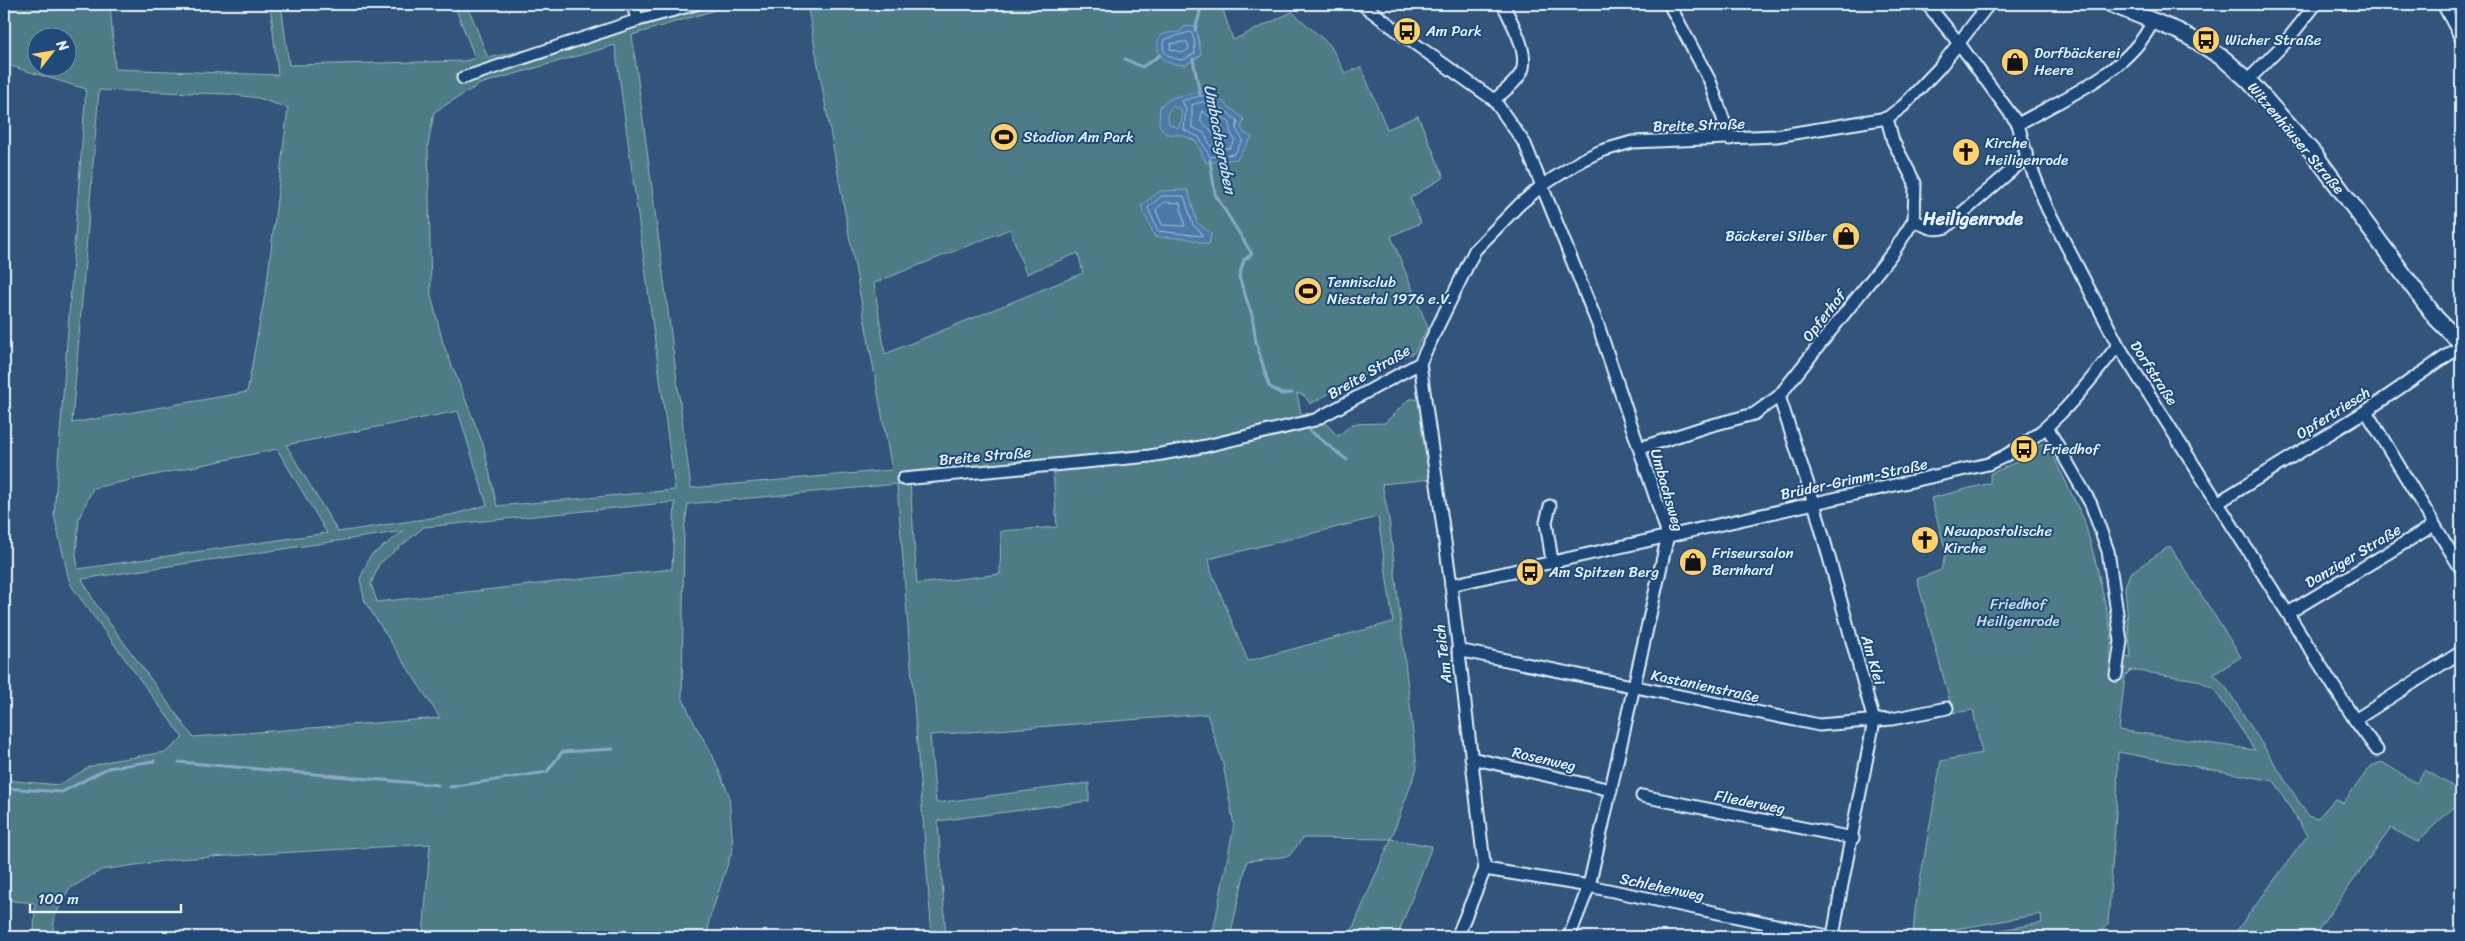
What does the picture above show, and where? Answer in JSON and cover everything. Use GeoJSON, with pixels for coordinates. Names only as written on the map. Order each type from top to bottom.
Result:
{"type":"FeatureCollection","features":[{"type":"Feature","properties":{"kind":"main road","name":"Witzenhäuser Straße"},"geometry":{"type":"LineString","coordinates":[[2111,4],[2198,42],[2248,80],[2314,155],[2436,318],[2461,345]]}},
{"type":"Feature","properties":{"kind":"street"},"geometry":{"type":"LineString","coordinates":[[632,4],[638,20]]}},
{"type":"Feature","properties":{"kind":"street"},"geometry":{"type":"LineString","coordinates":[[463,78],[638,20],[696,4]]}},
{"type":"Feature","properties":{"kind":"street"},"geometry":{"type":"LineString","coordinates":[[1362,4],[1494,100],[1512,84],[1523,69],[1523,51],[1503,4]]}},
{"type":"Feature","properties":{"kind":"street"},"geometry":{"type":"LineString","coordinates":[[1669,4],[1710,81],[1730,139]]}},
{"type":"Feature","properties":{"kind":"street","name":"Dorfstraße"},"geometry":{"type":"LineString","coordinates":[[1927,4],[1958,42],[2018,124],[2027,157],[2047,208],[2118,345],[2219,502],[2355,720],[2377,750]]}},
{"type":"Feature","properties":{"kind":"street"},"geometry":{"type":"LineString","coordinates":[[1989,4],[1922,86],[1887,118],[1893,140],[1915,183],[1914,220],[1931,229],[1938,230],[1946,227],[2027,157]]}},
{"type":"Feature","properties":{"kind":"street"},"geometry":{"type":"LineString","coordinates":[[2248,80],[2284,44],[2316,4]]}},
{"type":"Feature","properties":{"kind":"street"},"geometry":{"type":"LineString","coordinates":[[2460,4],[2445,6],[2461,38]]}},
{"type":"Feature","properties":{"kind":"street"},"geometry":{"type":"LineString","coordinates":[[2018,124],[2090,84],[2120,62],[2149,30],[2153,21]]}},
{"type":"Feature","properties":{"kind":"street","name":"Umbachsweg"},"geometry":{"type":"LineString","coordinates":[[1494,100],[1524,144],[1543,185],[1598,325],[1668,535],[1632,686],[1589,886],[1569,937]]}},
{"type":"Feature","properties":{"kind":"street","name":"Breite Straße"},"geometry":{"type":"LineString","coordinates":[[904,479],[1150,456],[1206,446],[1316,420],[1420,363],[1475,250],[1520,204],[1543,185],[1601,151],[1632,142],[1776,136],[1887,118]]}},
{"type":"Feature","properties":{"kind":"street","name":"Opferhof"},"geometry":{"type":"LineString","coordinates":[[1640,448],[1705,427],[1754,414],[1779,396],[1894,250],[1914,220]]}},
{"type":"Feature","properties":{"kind":"street","name":"Brüder-Grimm-Straße"},"geometry":{"type":"LineString","coordinates":[[1451,585],[1988,464],[2019,449],[2047,427],[2083,390],[2118,345]]}},
{"type":"Feature","properties":{"kind":"street","name":"Opfertriesch"},"geometry":{"type":"LineString","coordinates":[[2219,502],[2366,411],[2461,345]]}},
{"type":"Feature","properties":{"kind":"street","name":"Am Teich"},"geometry":{"type":"LineString","coordinates":[[1420,363],[1451,585],[1485,869],[1457,937]]}},
{"type":"Feature","properties":{"kind":"street","name":"Am Klei"},"geometry":{"type":"LineString","coordinates":[[1779,396],[1814,503],[1874,722],[1853,838],[1840,890],[1833,937]]}},
{"type":"Feature","properties":{"kind":"street"},"geometry":{"type":"LineString","coordinates":[[2366,411],[2461,570]]}},
{"type":"Feature","properties":{"kind":"street"},"geometry":{"type":"LineString","coordinates":[[2047,427],[2092,504],[2108,551],[2121,641],[2116,675]]}},
{"type":"Feature","properties":{"kind":"street"},"geometry":{"type":"LineString","coordinates":[[1550,506],[1546,522],[1552,561]]}},
{"type":"Feature","properties":{"kind":"street","name":"Danziger Straße"},"geometry":{"type":"LineString","coordinates":[[2288,613],[2434,525]]}},
{"type":"Feature","properties":{"kind":"street","name":"Kastanienstraße"},"geometry":{"type":"LineString","coordinates":[[1458,650],[1820,725],[1874,722],[1947,708]]}},
{"type":"Feature","properties":{"kind":"street"},"geometry":{"type":"LineString","coordinates":[[2355,720],[2461,652]]}},
{"type":"Feature","properties":{"kind":"street","name":"Rosenweg"},"geometry":{"type":"LineString","coordinates":[[1471,758],[1611,790]]}},
{"type":"Feature","properties":{"kind":"street","name":"Fliederweg"},"geometry":{"type":"LineString","coordinates":[[1642,796],[1853,838]]}},
{"type":"Feature","properties":{"kind":"street","name":"Schlehenweg"},"geometry":{"type":"LineString","coordinates":[[1485,869],[1589,886],[1833,937]]}},
{"type":"Feature","properties":{"kind":"street"},"geometry":{"type":"LineString","coordinates":[[1767,924],[1771,937]]}},
{"type":"Feature","properties":{"kind":"green space"},"geometry":{"type":"Polygon","coordinates":[[[4,4],[110,4],[115,69],[278,75],[270,4],[281,4],[289,65],[465,61],[475,58],[454,4],[467,4],[488,58],[526,50],[540,56],[710,4],[735,4],[632,35],[691,488],[892,470],[807,4],[1221,4],[1233,40],[1292,12],[1330,45],[1345,73],[1361,67],[1387,129],[1418,116],[1444,177],[1410,198],[1421,223],[1391,236],[1428,328],[1414,353],[1387,362],[1310,404],[1305,396],[1297,393],[1301,414],[1315,413],[1338,436],[1352,424],[1385,423],[1409,399],[1421,399],[1432,479],[1382,484],[1389,519],[1417,768],[1391,839],[1303,838],[1289,856],[1247,861],[1230,937],[1212,937],[1234,825],[1223,764],[1207,714],[930,735],[936,803],[1089,783],[1089,801],[938,821],[946,937],[932,937],[897,484],[688,504],[684,530],[682,697],[695,725],[712,754],[729,795],[733,848],[709,920],[708,937],[423,937],[430,844],[177,859],[101,870],[69,889],[55,916],[52,937],[34,937],[35,903],[4,900],[4,780],[59,785],[89,767],[110,761],[166,752],[183,738],[70,584],[54,515],[86,89],[50,78],[78,78],[78,28],[28,28],[28,71],[4,64],[4,4]],[[615,45],[480,84],[434,112],[428,145],[431,295],[443,343],[483,444],[497,506],[675,490],[615,45]],[[99,90],[72,423],[247,392],[267,283],[288,108],[258,98],[228,94],[99,90]],[[1010,229],[874,283],[885,354],[1083,273],[1078,253],[1026,274],[1010,229]],[[458,411],[286,445],[338,532],[451,515],[487,505],[458,411]],[[277,449],[93,488],[79,518],[76,554],[78,569],[327,533],[277,449]],[[1053,471],[910,482],[917,584],[1000,574],[1001,531],[1057,527],[1053,471]],[[675,502],[424,527],[379,564],[371,584],[377,602],[672,569],[675,502]],[[1378,517],[1209,559],[1211,571],[1248,661],[1393,622],[1378,517]],[[404,531],[82,579],[95,603],[193,737],[440,718],[365,602],[360,579],[370,556],[404,531]]]}},
{"type":"Feature","properties":{"kind":"green space","name":"Friedhof Heiligenrode"},"geometry":{"type":"Polygon","coordinates":[[[2046,441],[2084,520],[2097,567],[2112,636],[2110,654],[2131,658],[2125,587],[2130,573],[2170,546],[2241,657],[2214,674],[2227,689],[2308,816],[2317,819],[2335,799],[2343,803],[2371,766],[2382,762],[2416,783],[2425,770],[2461,791],[2461,813],[2453,808],[2417,842],[2391,828],[2313,937],[2232,937],[2307,836],[2274,781],[2118,752],[2117,799],[2108,924],[2099,937],[1994,937],[1989,932],[2042,923],[2041,914],[1939,932],[1938,937],[1907,937],[1913,935],[1915,910],[1941,761],[1982,753],[1973,710],[1953,713],[1917,579],[1941,570],[1946,552],[1931,498],[1990,483],[1990,474],[2023,459],[2046,441]],[[2131,670],[2125,676],[2119,730],[2255,750],[2213,688],[2197,680],[2131,670]]]}},
{"type":"Feature","properties":{"kind":"green space"},"geometry":{"type":"Polygon","coordinates":[[[1391,839],[1432,846],[1397,937],[1349,937],[1391,839]]]}},
{"type":"Feature","properties":{"kind":"water"},"geometry":{"type":"Polygon","coordinates":[[[1196,26],[1201,55],[1185,65],[1165,61],[1160,55],[1158,47],[1161,36],[1166,33],[1180,32],[1184,27],[1196,26]]]}},
{"type":"Feature","properties":{"kind":"water"},"geometry":{"type":"Polygon","coordinates":[[[1208,90],[1244,119],[1241,128],[1244,133],[1252,137],[1237,159],[1206,163],[1196,141],[1182,135],[1166,134],[1159,125],[1160,106],[1174,97],[1208,90]],[[1172,106],[1167,114],[1169,124],[1178,128],[1182,119],[1181,109],[1172,106]]]}},
{"type":"Feature","properties":{"kind":"water"},"geometry":{"type":"Polygon","coordinates":[[[1188,190],[1197,223],[1211,233],[1209,245],[1186,238],[1155,237],[1141,206],[1160,191],[1188,190]]]}},
{"type":"Feature","properties":{"kind":"waterway","name":"Umbachsgraben"},"geometry":{"type":"LineString","coordinates":[[1195,30],[1200,12],[1198,4]]}},
{"type":"Feature","properties":{"kind":"waterway"},"geometry":{"type":"LineString","coordinates":[[1125,59],[1142,67],[1160,55]]}},
{"type":"Feature","properties":{"kind":"waterway","name":"Umbachsgraben"},"geometry":{"type":"LineString","coordinates":[[1193,59],[1200,94]]}},
{"type":"Feature","properties":{"kind":"waterway","name":"Umbachsgraben"},"geometry":{"type":"LineString","coordinates":[[1210,160],[1215,194],[1252,254],[1244,260],[1239,277],[1252,315],[1256,342],[1269,386],[1281,394],[1292,393]]}},
{"type":"Feature","properties":{"kind":"waterway","name":"Umbachsgraben"},"geometry":{"type":"LineString","coordinates":[[1309,430],[1347,460]]}},
{"type":"Feature","properties":{"kind":"waterway"},"geometry":{"type":"LineString","coordinates":[[450,787],[547,772],[562,752],[613,749]]}},
{"type":"Feature","properties":{"kind":"waterway"},"geometry":{"type":"LineString","coordinates":[[4,788],[62,792],[108,768],[154,761]]}},
{"type":"Feature","properties":{"kind":"waterway"},"geometry":{"type":"LineString","coordinates":[[179,762],[438,785]]}},
{"type":"Feature","properties":{"kind":"place","name":"Am Park"},"geometry":{"type":"Point","coordinates":[1407,31]}},
{"type":"Feature","properties":{"kind":"place","name":"Wicher Straße"},"geometry":{"type":"Point","coordinates":[2206,40]}},
{"type":"Feature","properties":{"kind":"place","name":"Dorfbäckerei Heere"},"geometry":{"type":"Point","coordinates":[2015,62]}},
{"type":"Feature","properties":{"kind":"place","name":"Stadion Am Park"},"geometry":{"type":"Point","coordinates":[1004,137]}},
{"type":"Feature","properties":{"kind":"place","name":"Kirche Heiligenrode"},"geometry":{"type":"Point","coordinates":[1966,152]}},
{"type":"Feature","properties":{"kind":"place","name":"Bäckerei Silber"},"geometry":{"type":"Point","coordinates":[1846,236]}},
{"type":"Feature","properties":{"kind":"place","name":"Tennisclub Niestetal 1976 e.V."},"geometry":{"type":"Point","coordinates":[1308,291]}},
{"type":"Feature","properties":{"kind":"place","name":"Friedhof"},"geometry":{"type":"Point","coordinates":[2024,449]}},
{"type":"Feature","properties":{"kind":"place","name":"Neuapostolische Kirche"},"geometry":{"type":"Point","coordinates":[1925,540]}},
{"type":"Feature","properties":{"kind":"place","name":"Friseursalon Bernhard"},"geometry":{"type":"Point","coordinates":[1693,562]}},
{"type":"Feature","properties":{"kind":"place","name":"Am Spitzen Berg"},"geometry":{"type":"Point","coordinates":[1530,572]}},
{"type":"Feature","properties":{"kind":"district","name":"Heiligenrode"},"geometry":{"type":"Point","coordinates":[1973,219]}}]}
